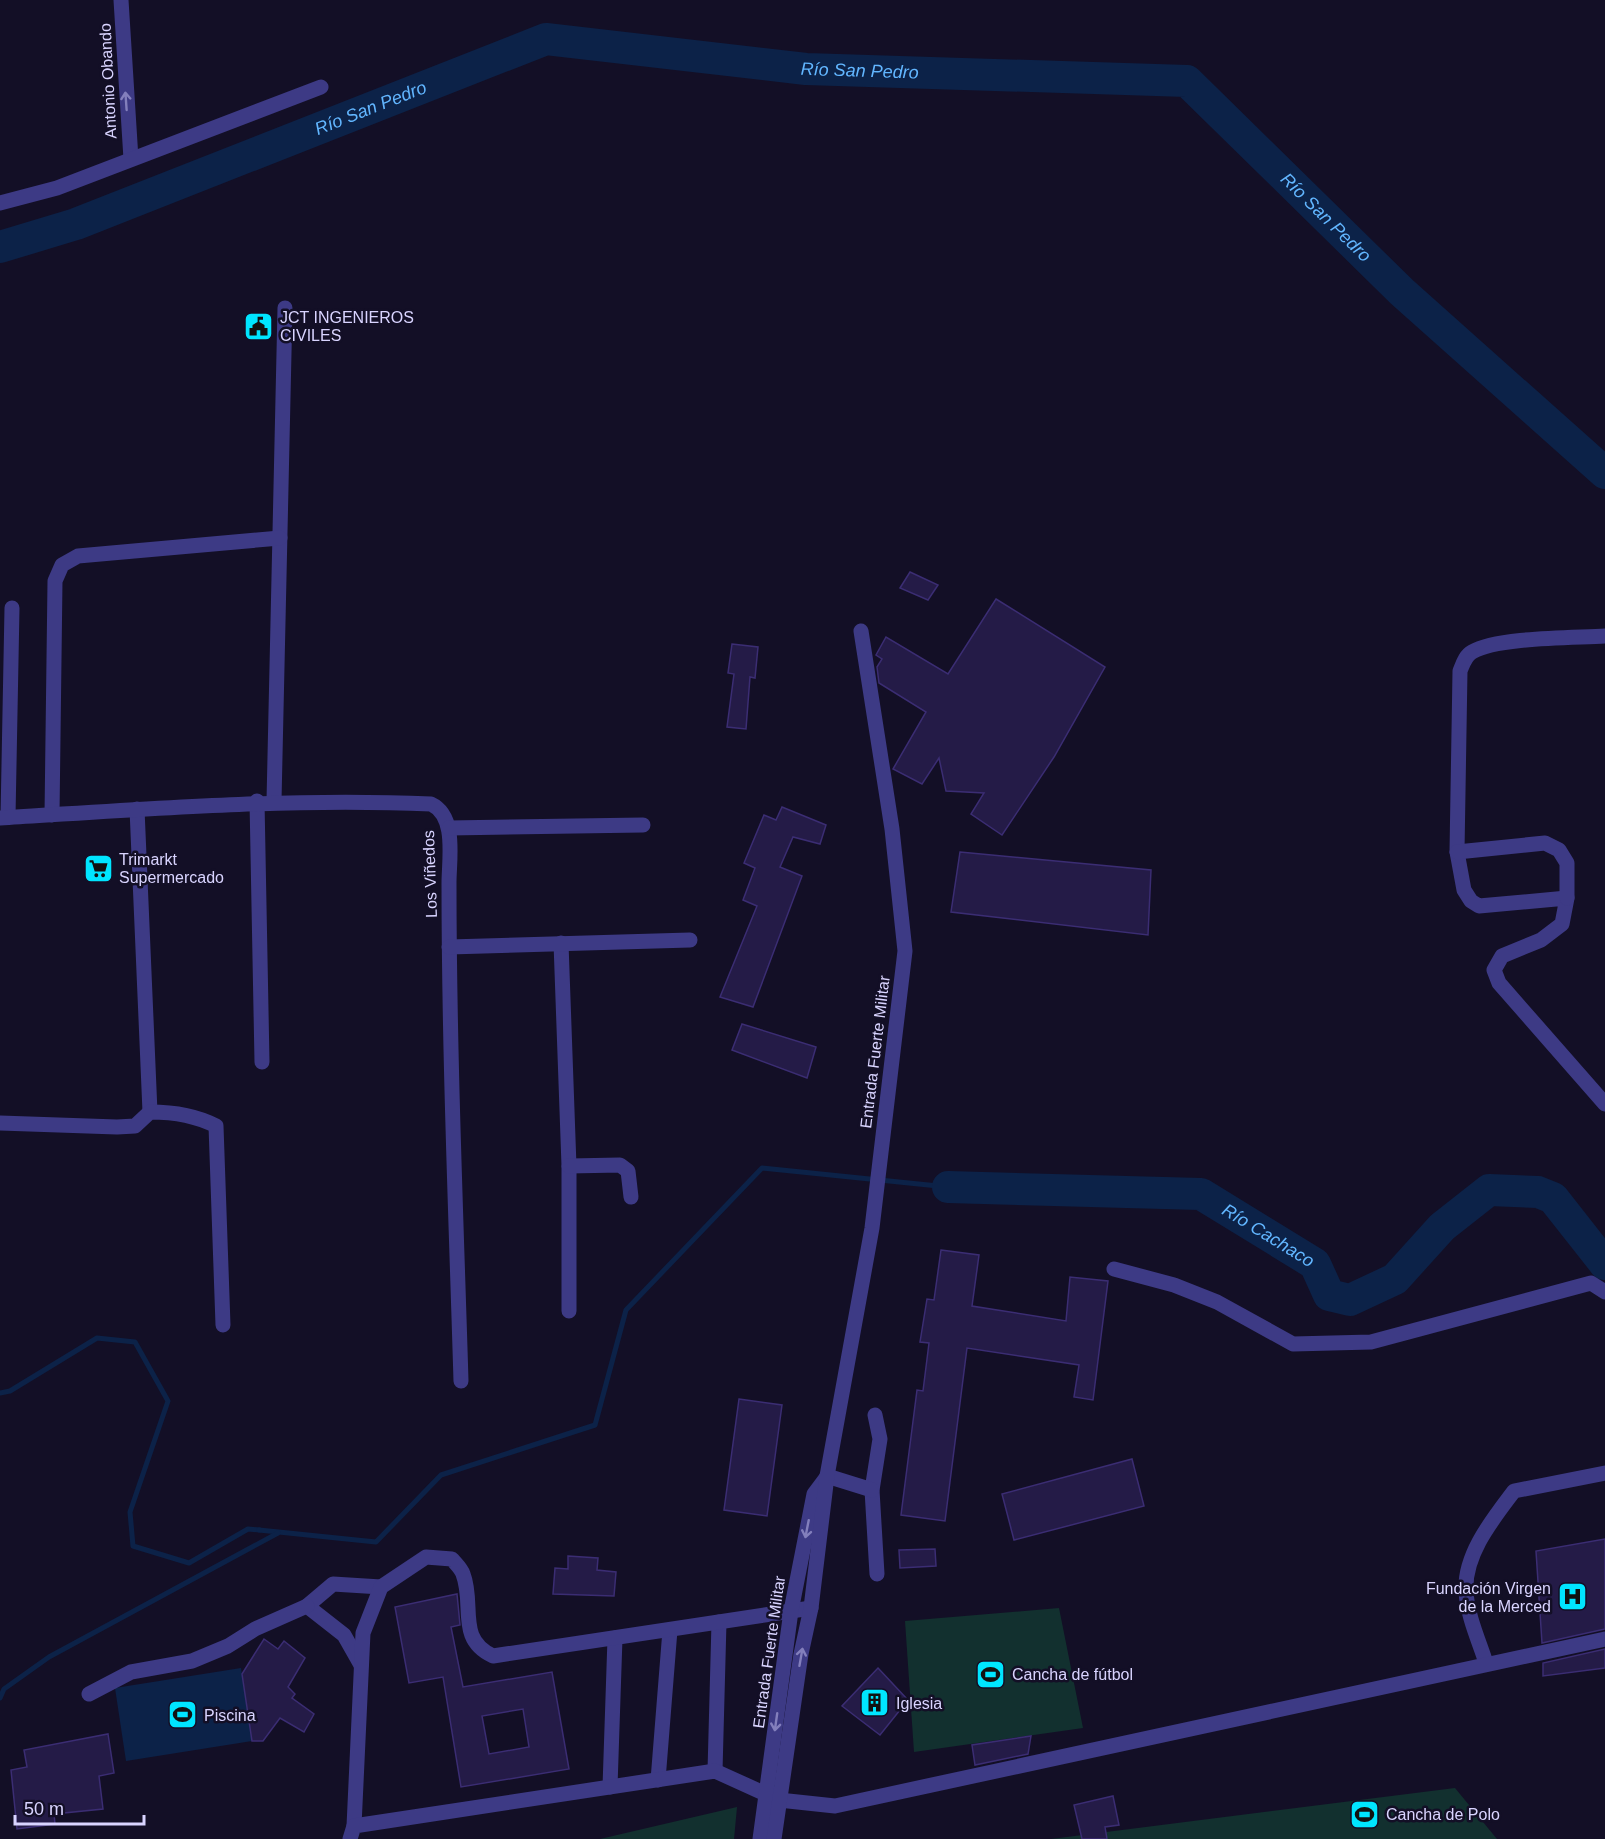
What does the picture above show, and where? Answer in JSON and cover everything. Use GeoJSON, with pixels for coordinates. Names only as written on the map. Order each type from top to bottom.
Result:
{"type":"FeatureCollection","features":[{"type":"Feature","properties":{"kind":"street","name":"Antonio Obando"},"geometry":{"type":"LineString","coordinates":[[121,0],[131,159]]}},
{"type":"Feature","properties":{"kind":"street"},"geometry":{"type":"LineString","coordinates":[[0,203],[57,188],[321,87]]}},
{"type":"Feature","properties":{"kind":"street"},"geometry":{"type":"LineString","coordinates":[[274,801],[285,308]]}},
{"type":"Feature","properties":{"kind":"street"},"geometry":{"type":"LineString","coordinates":[[52,814],[55,581],[62,565],[78,556],[280,538]]}},
{"type":"Feature","properties":{"kind":"street"},"geometry":{"type":"LineString","coordinates":[[4,818],[12,608]]}},
{"type":"Feature","properties":{"kind":"street","name":"Entrada Fuerte Militar"},"geometry":{"type":"LineString","coordinates":[[760,1839],[773,1798],[811,1608],[828,1476],[872,1223],[905,951],[892,829],[861,631]]}},
{"type":"Feature","properties":{"kind":"street"},"geometry":{"type":"LineString","coordinates":[[1567,898],[1479,906],[1470,900],[1464,890],[1457,852],[1460,671],[1466,657],[1474,651],[1521,640],[1605,636]]}},
{"type":"Feature","properties":{"kind":"street"},"geometry":{"type":"LineString","coordinates":[[257,801],[262,1062]]}},
{"type":"Feature","properties":{"kind":"street","name":"Los Viñedos"},"geometry":{"type":"LineString","coordinates":[[4,818],[257,801],[431,804],[441,812],[449,828],[449,947],[460,1381]]}},
{"type":"Feature","properties":{"kind":"street"},"geometry":{"type":"LineString","coordinates":[[137,809],[150,1112]]}},
{"type":"Feature","properties":{"kind":"street"},"geometry":{"type":"LineString","coordinates":[[449,828],[643,825]]}},
{"type":"Feature","properties":{"kind":"street"},"geometry":{"type":"LineString","coordinates":[[1457,852],[1545,843],[1559,850],[1567,863],[1567,898],[1562,924],[1541,940],[1502,956],[1494,970],[1499,983],[1605,1104]]}},
{"type":"Feature","properties":{"kind":"street"},"geometry":{"type":"LineString","coordinates":[[449,947],[690,940]]}},
{"type":"Feature","properties":{"kind":"street"},"geometry":{"type":"LineString","coordinates":[[561,943],[569,1166],[569,1311]]}},
{"type":"Feature","properties":{"kind":"street"},"geometry":{"type":"LineString","coordinates":[[0,1123],[135,1126],[150,1112],[168,1112],[201,1118],[216,1126],[224,1325]]}},
{"type":"Feature","properties":{"kind":"street"},"geometry":{"type":"LineString","coordinates":[[569,1166],[620,1165],[628,1171],[631,1197]]}},
{"type":"Feature","properties":{"kind":"street"},"geometry":{"type":"LineString","coordinates":[[1114,1269],[1174,1285],[1217,1302],[1293,1344],[1371,1342],[1591,1283],[1605,1292]]}},
{"type":"Feature","properties":{"kind":"street"},"geometry":{"type":"LineString","coordinates":[[875,1415],[880,1439],[872,1490],[877,1574]]}},
{"type":"Feature","properties":{"kind":"street"},"geometry":{"type":"LineString","coordinates":[[1486,1663],[1466,1591],[1472,1556],[1494,1518],[1514,1491],[1605,1473]]}},
{"type":"Feature","properties":{"kind":"street"},"geometry":{"type":"LineString","coordinates":[[828,1476],[872,1490]]}},
{"type":"Feature","properties":{"kind":"street","name":"Entrada Fuerte Militar"},"geometry":{"type":"LineString","coordinates":[[774,1839],[773,1798],[791,1611],[814,1494],[828,1476]]}},
{"type":"Feature","properties":{"kind":"street"},"geometry":{"type":"LineString","coordinates":[[811,1608],[493,1656],[479,1650],[472,1638],[463,1573],[452,1558],[426,1557],[381,1587],[363,1633],[352,1833],[610,1787],[715,1771],[773,1798],[829,1807],[866,1801],[1486,1663],[1605,1639]]}},
{"type":"Feature","properties":{"kind":"street"},"geometry":{"type":"LineString","coordinates":[[89,1694],[131,1672],[192,1661],[228,1646],[255,1629],[307,1606],[333,1584],[381,1587]]}},
{"type":"Feature","properties":{"kind":"street"},"geometry":{"type":"LineString","coordinates":[[307,1606],[344,1635],[362,1665]]}},
{"type":"Feature","properties":{"kind":"street"},"geometry":{"type":"LineString","coordinates":[[715,1771],[719,1622]]}},
{"type":"Feature","properties":{"kind":"street"},"geometry":{"type":"LineString","coordinates":[[658,1780],[670,1630]]}},
{"type":"Feature","properties":{"kind":"street"},"geometry":{"type":"LineString","coordinates":[[610,1787],[615,1638]]}},
{"type":"Feature","properties":{"kind":"green space","name":"Cancha de fútbol"},"geometry":{"type":"Polygon","coordinates":[[[1059,1608],[1083,1728],[914,1752],[905,1621],[1059,1608]]]}},
{"type":"Feature","properties":{"kind":"green space","name":"Cancha de Polo"},"geometry":{"type":"Polygon","coordinates":[[[1455,1788],[1497,1839],[1051,1839],[1455,1788]]]}},
{"type":"Feature","properties":{"kind":"green space"},"geometry":{"type":"Polygon","coordinates":[[[737,1807],[734,1839],[600,1839],[737,1807]]]}},
{"type":"Feature","properties":{"kind":"water","name":"Piscina"},"geometry":{"type":"Polygon","coordinates":[[[241,1668],[252,1741],[126,1761],[115,1688],[241,1668]]]}},
{"type":"Feature","properties":{"kind":"building"},"geometry":{"type":"Polygon","coordinates":[[[910,572],[938,585],[928,600],[900,588],[910,572]]]}},
{"type":"Feature","properties":{"kind":"building"},"geometry":{"type":"Polygon","coordinates":[[[996,599],[1105,667],[1054,757],[1002,835],[971,814],[984,793],[946,791],[939,758],[922,784],[893,769],[926,712],[879,683],[877,667],[882,659],[876,655],[886,637],[948,674],[996,599]]]}},
{"type":"Feature","properties":{"kind":"building"},"geometry":{"type":"Polygon","coordinates":[[[732,644],[758,647],[755,678],[750,677],[746,729],[727,727],[734,674],[728,673],[732,644]]]}},
{"type":"Feature","properties":{"kind":"building"},"geometry":{"type":"Polygon","coordinates":[[[782,807],[826,825],[820,844],[793,837],[780,867],[802,876],[753,1007],[720,997],[757,906],[743,900],[755,868],[744,863],[764,815],[776,820],[782,807]]]}},
{"type":"Feature","properties":{"kind":"building"},"geometry":{"type":"Polygon","coordinates":[[[960,852],[1151,870],[1148,935],[951,912],[960,852]]]}},
{"type":"Feature","properties":{"kind":"building","name":"Trimarkt Supermercado"},"geometry":{"type":"Polygon","coordinates":[[[104,860],[105,874],[91,875],[90,861],[104,860]]]}},
{"type":"Feature","properties":{"kind":"building"},"geometry":{"type":"Polygon","coordinates":[[[742,1024],[816,1047],[807,1078],[732,1050],[742,1024]]]}},
{"type":"Feature","properties":{"kind":"building"},"geometry":{"type":"Polygon","coordinates":[[[941,1250],[979,1255],[972,1306],[1066,1321],[1070,1277],[1108,1281],[1093,1400],[1074,1397],[1079,1365],[967,1348],[945,1521],[901,1515],[917,1390],[923,1391],[929,1343],[920,1342],[927,1299],[934,1300],[941,1250]]]}},
{"type":"Feature","properties":{"kind":"building"},"geometry":{"type":"Polygon","coordinates":[[[739,1399],[782,1405],[767,1516],[724,1510],[739,1399]]]}},
{"type":"Feature","properties":{"kind":"building"},"geometry":{"type":"Polygon","coordinates":[[[1132,1459],[1144,1506],[1014,1540],[1002,1494],[1132,1459]]]}},
{"type":"Feature","properties":{"kind":"building","name":"Fundación Virgen de la Merced"},"geometry":{"type":"Polygon","coordinates":[[[1605,1539],[1605,1629],[1542,1643],[1536,1551],[1605,1539]]]}},
{"type":"Feature","properties":{"kind":"building"},"geometry":{"type":"Polygon","coordinates":[[[935,1549],[936,1566],[900,1568],[899,1550],[935,1549]]]}},
{"type":"Feature","properties":{"kind":"building"},"geometry":{"type":"Polygon","coordinates":[[[568,1556],[598,1558],[597,1570],[616,1572],[614,1596],[553,1594],[555,1568],[568,1569],[568,1556]]]}},
{"type":"Feature","properties":{"kind":"building"},"geometry":{"type":"Polygon","coordinates":[[[457,1594],[460,1625],[451,1627],[463,1687],[552,1672],[569,1769],[461,1787],[443,1677],[409,1683],[395,1607],[457,1594]],[[523,1709],[482,1716],[489,1754],[529,1747],[523,1709]]]}},
{"type":"Feature","properties":{"kind":"building"},"geometry":{"type":"Polygon","coordinates":[[[264,1639],[278,1649],[284,1641],[305,1658],[288,1687],[295,1694],[292,1698],[314,1714],[304,1732],[280,1718],[263,1741],[252,1741],[242,1674],[264,1639]]]}},
{"type":"Feature","properties":{"kind":"building"},"geometry":{"type":"Polygon","coordinates":[[[1605,1649],[1605,1668],[1543,1676],[1543,1663],[1605,1649]]]}},
{"type":"Feature","properties":{"kind":"building","name":"Iglesia"},"geometry":{"type":"Polygon","coordinates":[[[878,1668],[908,1700],[880,1735],[842,1706],[878,1668]]]}},
{"type":"Feature","properties":{"kind":"building"},"geometry":{"type":"Polygon","coordinates":[[[108,1734],[114,1773],[99,1776],[103,1809],[54,1814],[55,1824],[17,1829],[11,1770],[27,1767],[24,1750],[108,1734]]]}},
{"type":"Feature","properties":{"kind":"building"},"geometry":{"type":"Polygon","coordinates":[[[1031,1736],[1028,1754],[975,1765],[972,1745],[1031,1736]]]}},
{"type":"Feature","properties":{"kind":"building"},"geometry":{"type":"Polygon","coordinates":[[[1113,1796],[1119,1825],[1105,1827],[1107,1839],[1082,1839],[1074,1805],[1113,1796]]]}},
{"type":"Feature","properties":{"kind":"waterway","name":"Río San Pedro"},"geometry":{"type":"LineString","coordinates":[[0,247],[76,224],[546,39],[806,69],[1187,81],[1402,292],[1605,473]]}},
{"type":"Feature","properties":{"kind":"waterway"},"geometry":{"type":"LineString","coordinates":[[259,1530],[376,1542],[441,1475],[595,1425],[626,1310],[762,1168],[948,1187]]}},
{"type":"Feature","properties":{"kind":"waterway","name":"Río Cachaco"},"geometry":{"type":"LineString","coordinates":[[948,1187],[1201,1194],[1315,1264],[1329,1295],[1350,1300],[1395,1279],[1442,1227],[1489,1190],[1538,1192],[1553,1198],[1605,1264]]}},
{"type":"Feature","properties":{"kind":"waterway"},"geometry":{"type":"LineString","coordinates":[[0,1393],[10,1391],[97,1338],[135,1342],[168,1401],[130,1512],[133,1546],[189,1563],[248,1529],[260,1530]]}},
{"type":"Feature","properties":{"kind":"waterway"},"geometry":{"type":"LineString","coordinates":[[0,1698],[4,1689],[49,1657],[278,1533]]}},
{"type":"Feature","properties":{"kind":"place","name":"JCT INGENIEROS CIVILES"},"geometry":{"type":"Point","coordinates":[259,326]}},
{"type":"Feature","properties":{"kind":"place","name":"Trimarkt Supermercado"},"geometry":{"type":"Point","coordinates":[98,868]}},
{"type":"Feature","properties":{"kind":"place","name":"Fundación Virgen de la Merced"},"geometry":{"type":"Point","coordinates":[1572,1597]}},
{"type":"Feature","properties":{"kind":"place","name":"Cancha de fútbol"},"geometry":{"type":"Point","coordinates":[991,1674]}},
{"type":"Feature","properties":{"kind":"place","name":"Iglesia"},"geometry":{"type":"Point","coordinates":[875,1703]}},
{"type":"Feature","properties":{"kind":"place","name":"Piscina"},"geometry":{"type":"Point","coordinates":[183,1715]}},
{"type":"Feature","properties":{"kind":"place","name":"Cancha de Polo"},"geometry":{"type":"Point","coordinates":[1365,1814]}}]}
